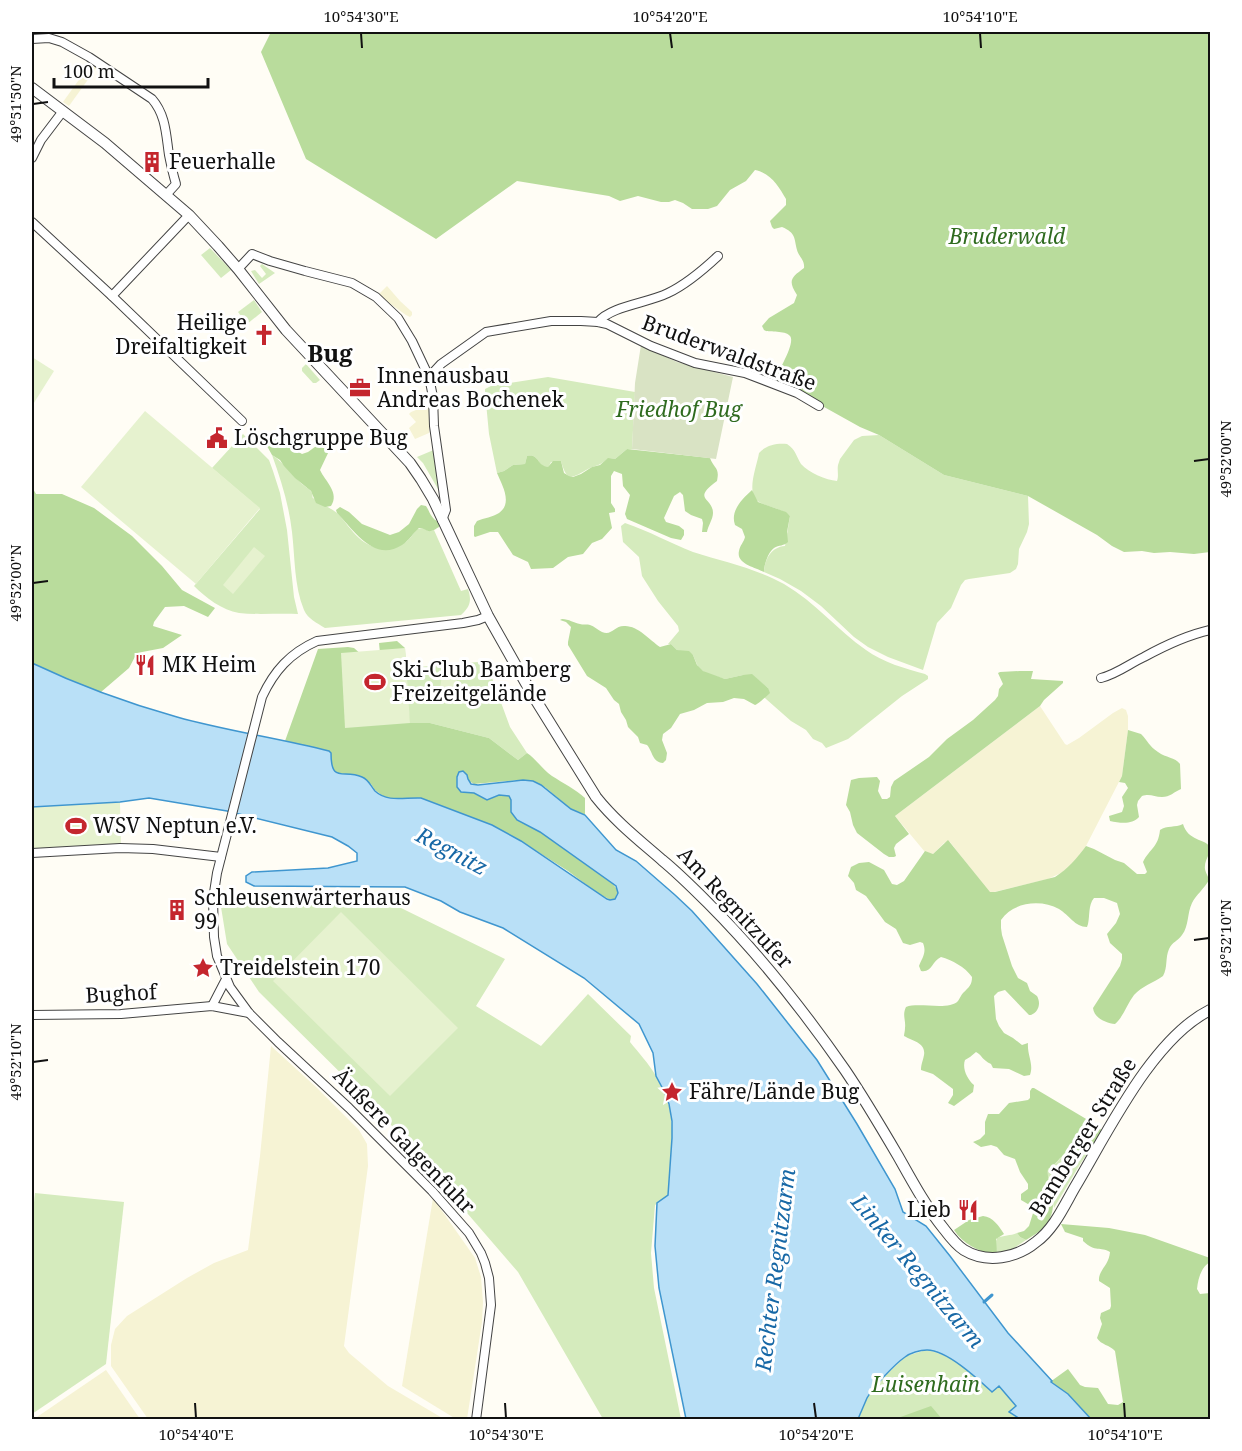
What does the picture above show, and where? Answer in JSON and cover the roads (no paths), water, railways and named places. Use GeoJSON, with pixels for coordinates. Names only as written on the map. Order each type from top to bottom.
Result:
{"type":"FeatureCollection","features":[{"type":"Feature","properties":{"kind":"street"},"geometry":{"type":"LineString","coordinates":[[32,39],[49,38],[62,42],[152,99],[162,115],[176,184],[166,195]]}},
{"type":"Feature","properties":{"kind":"street","name":"Am Regnitzufer"},"geometry":{"type":"LineString","coordinates":[[32,88],[105,143],[189,215],[237,268],[286,330],[410,463],[422,479],[488,616],[532,694],[596,797],[606,810],[667,863],[746,942],[802,1012],[845,1071],[872,1111],[930,1210],[955,1242],[964,1250],[976,1255]]}},
{"type":"Feature","properties":{"kind":"street"},"geometry":{"type":"LineString","coordinates":[[32,158],[41,140],[63,111]]}},
{"type":"Feature","properties":{"kind":"street"},"geometry":{"type":"LineString","coordinates":[[112,296],[189,215]]}},
{"type":"Feature","properties":{"kind":"street"},"geometry":{"type":"LineString","coordinates":[[32,222],[242,421]]}},
{"type":"Feature","properties":{"kind":"street"},"geometry":{"type":"LineString","coordinates":[[237,268],[252,254],[352,283],[376,297],[398,318],[429,377],[446,510],[442,520]]}},
{"type":"Feature","properties":{"kind":"street"},"geometry":{"type":"LineString","coordinates":[[598,322],[610,312],[668,293],[685,283],[718,256]]}},
{"type":"Feature","properties":{"kind":"street","name":"Bruderwaldstraße"},"geometry":{"type":"LineString","coordinates":[[429,377],[441,364],[486,332],[551,321],[598,322],[695,363],[745,373],[797,393],[819,406]]}},
{"type":"Feature","properties":{"kind":"street","name":"Äußere Galgenfuhr"},"geometry":{"type":"LineString","coordinates":[[476,1419],[491,1305],[489,1278],[481,1253],[468,1233],[432,1191],[249,1013],[226,979],[217,956],[213,899],[220,857],[262,697],[275,673],[283,664],[296,652],[317,641],[463,623],[488,616]]}},
{"type":"Feature","properties":{"kind":"street"},"geometry":{"type":"LineString","coordinates":[[1101,678],[1160,649],[1210,630]]}},
{"type":"Feature","properties":{"kind":"street"},"geometry":{"type":"LineString","coordinates":[[32,853],[120,848],[153,849],[220,857]]}},
{"type":"Feature","properties":{"kind":"street"},"geometry":{"type":"LineString","coordinates":[[213,1006],[226,979]]}},
{"type":"Feature","properties":{"kind":"street","name":"Bughof"},"geometry":{"type":"LineString","coordinates":[[32,1015],[121,1014],[213,1006],[249,1013]]}},
{"type":"Feature","properties":{"kind":"street","name":"Bamberger Straße"},"geometry":{"type":"LineString","coordinates":[[976,1255],[993,1258],[1012,1255],[1044,1235],[1132,1091],[1155,1058],[1185,1027],[1210,1010]]}},
{"type":"Feature","properties":{"kind":"water"},"geometry":{"type":"Polygon","coordinates":[[[32,663],[121,700],[158,712],[329,751],[333,769],[339,774],[362,777],[375,791],[385,797],[421,798],[492,825],[521,841],[607,899],[615,899],[618,893],[616,886],[540,832],[517,820],[511,812],[509,796],[499,795],[487,800],[474,793],[461,792],[457,787],[457,777],[459,772],[463,771],[471,784],[478,785],[533,781],[571,809],[585,815],[616,850],[636,861],[692,911],[757,984],[817,1060],[895,1189],[903,1212],[926,1226],[1008,1333],[1051,1382],[1068,1394],[1091,1419],[1020,1419],[1009,1412],[1016,1406],[999,1386],[992,1392],[953,1360],[935,1351],[927,1350],[907,1356],[890,1370],[870,1393],[858,1419],[686,1419],[659,1288],[655,1246],[657,1203],[668,1195],[672,1121],[669,1104],[656,1076],[653,1053],[639,1024],[584,978],[503,928],[460,912],[441,901],[405,887],[254,886],[246,882],[246,876],[252,872],[328,868],[357,861],[357,853],[332,837],[227,811],[149,798],[32,807],[32,663]]]}},
{"type":"Feature","properties":{"kind":"waterway"},"geometry":{"type":"LineString","coordinates":[[984,1302],[992,1295]]}},
{"type":"Feature","properties":{"kind":"place","name":"Feuerhalle"},"geometry":{"type":"Point","coordinates":[152,162]}},
{"type":"Feature","properties":{"kind":"place","name":"Heilige Dreifaltigkeit"},"geometry":{"type":"Point","coordinates":[264,335]}},
{"type":"Feature","properties":{"kind":"place","name":"Innenausbau Andreas Bochenek"},"geometry":{"type":"Point","coordinates":[360,388]}},
{"type":"Feature","properties":{"kind":"place","name":"Löschgruppe Bug"},"geometry":{"type":"Point","coordinates":[217,438]}},
{"type":"Feature","properties":{"kind":"place","name":"MK Heim"},"geometry":{"type":"Point","coordinates":[145,665]}},
{"type":"Feature","properties":{"kind":"place","name":"Ski-Club Bamberg Freizeitgelände"},"geometry":{"type":"Point","coordinates":[375,682]}},
{"type":"Feature","properties":{"kind":"place","name":"WSV Neptun e.V."},"geometry":{"type":"Point","coordinates":[76,826]}},
{"type":"Feature","properties":{"kind":"place","name":"Schleusenwärterhaus 99"},"geometry":{"type":"Point","coordinates":[177,910]}},
{"type":"Feature","properties":{"kind":"place","name":"Treidelstein 170"},"geometry":{"type":"Point","coordinates":[203,968]}},
{"type":"Feature","properties":{"kind":"place","name":"Fähre/Lände Bug"},"geometry":{"type":"Point","coordinates":[672,1092]}},
{"type":"Feature","properties":{"kind":"place","name":"Lieb"},"geometry":{"type":"Point","coordinates":[968,1210]}},
{"type":"Feature","properties":{"kind":"district","name":"Bug"},"geometry":{"type":"Point","coordinates":[330,354]}},
{"type":"Feature","properties":{"kind":"park label","name":"Bruderwald"},"geometry":{"type":"Point","coordinates":[1007,237]}},
{"type":"Feature","properties":{"kind":"park label","name":"Friedhof Bug"},"geometry":{"type":"Point","coordinates":[679,410]}},
{"type":"Feature","properties":{"kind":"park label","name":"Luisenhain"},"geometry":{"type":"Point","coordinates":[926,1385]}},
{"type":"Feature","properties":{"kind":"water label","name":"Regnitz"},"geometry":{"type":"Point","coordinates":[452,851]}},
{"type":"Feature","properties":{"kind":"water label","name":"Rechter Regnitzarm"},"geometry":{"type":"Point","coordinates":[775,1270]}},
{"type":"Feature","properties":{"kind":"water label","name":"Linker Regnitzarm"},"geometry":{"type":"Point","coordinates":[918,1271]}}]}
